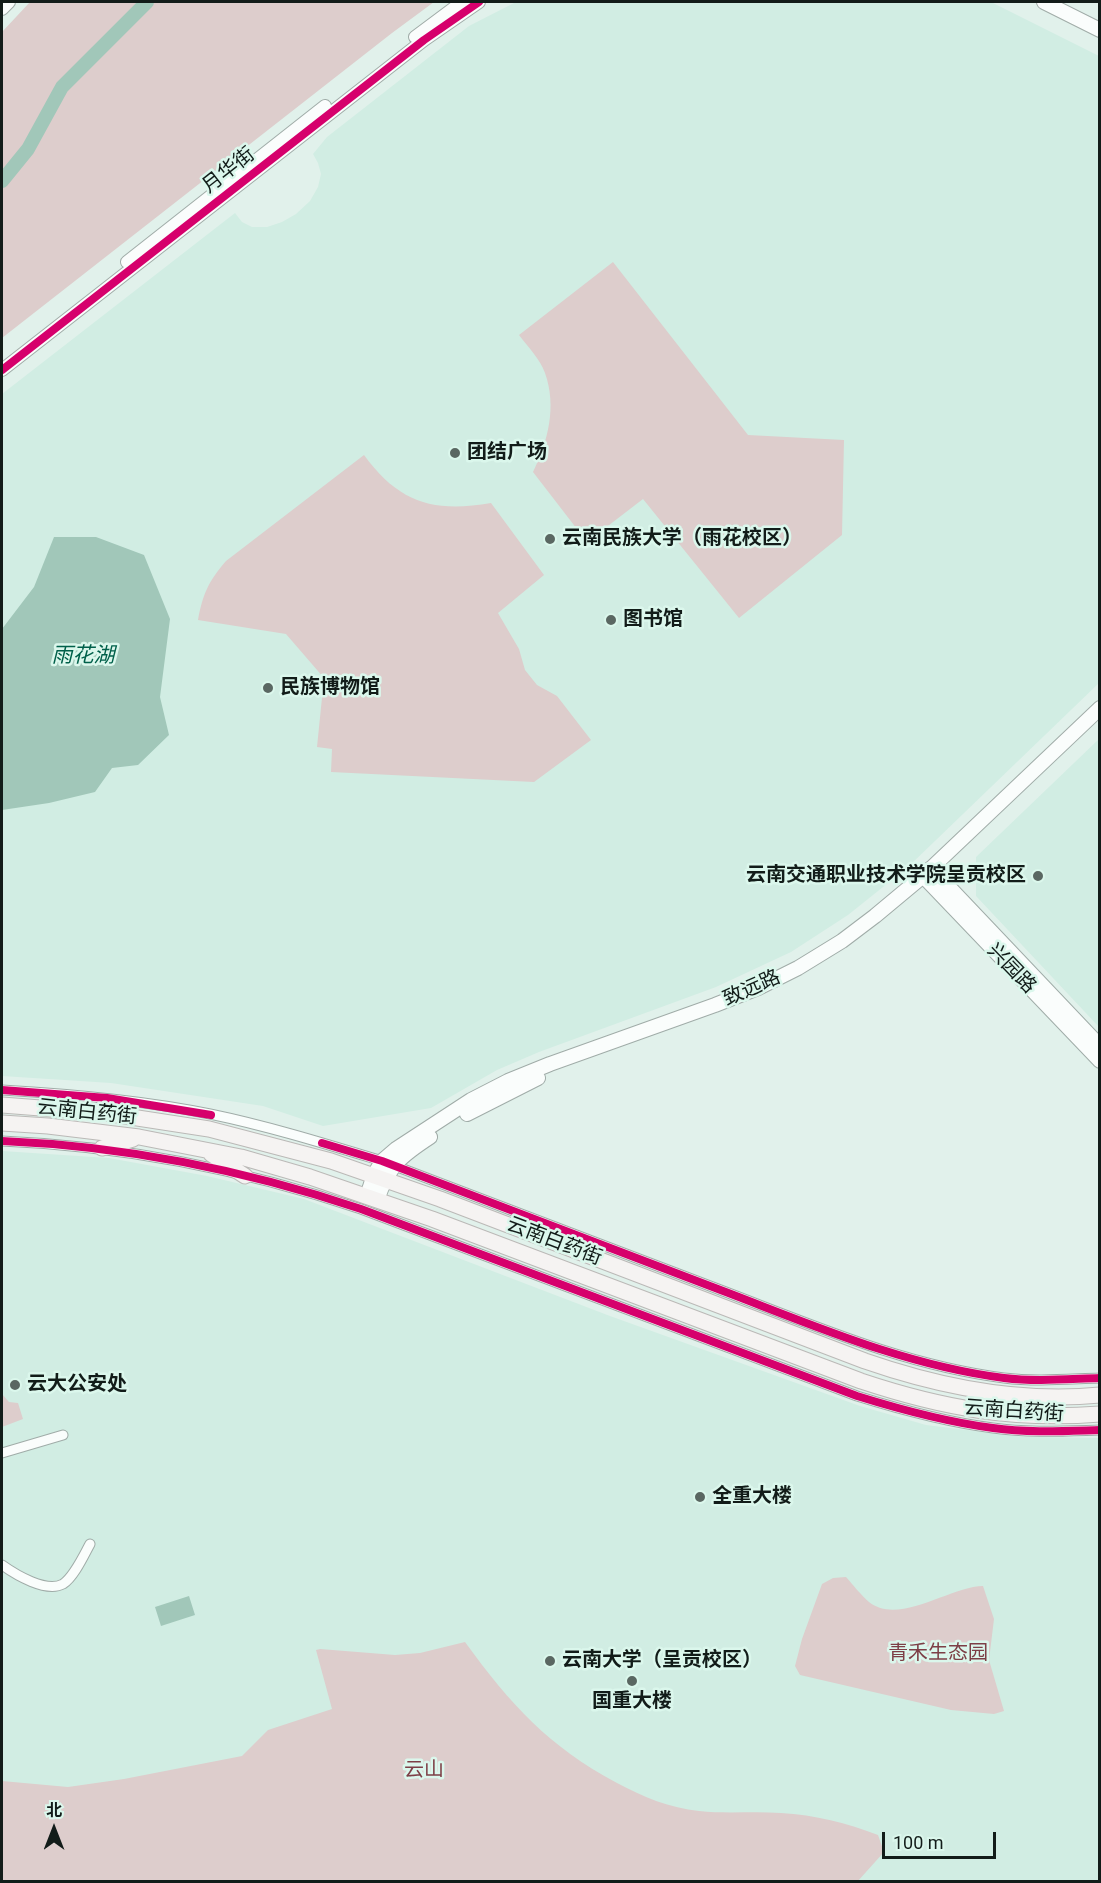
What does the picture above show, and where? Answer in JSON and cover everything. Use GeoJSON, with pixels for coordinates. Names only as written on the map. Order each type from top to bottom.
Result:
{"type":"FeatureCollection","features":[{"type":"Feature","properties":{"kind":"main road"},"geometry":{"type":"LineString","coordinates":[[1044,2],[1100,30]]}},
{"type":"Feature","properties":{"kind":"main road"},"geometry":{"type":"LineString","coordinates":[[1064,2],[1100,20]]}},
{"type":"Feature","properties":{"kind":"main road","name":"致远路"},"geometry":{"type":"LineString","coordinates":[[930,875],[1100,708]]}},
{"type":"Feature","properties":{"kind":"main road","name":"致远路"},"geometry":{"type":"LineString","coordinates":[[383,1170],[396,1149],[471,1100],[508,1081],[758,988],[798,968],[842,941],[930,875],[1100,720]]}},
{"type":"Feature","properties":{"kind":"main road","name":"兴园路"},"geometry":{"type":"LineString","coordinates":[[930,875],[1100,1046]]}},
{"type":"Feature","properties":{"kind":"main road","name":"兴园路"},"geometry":{"type":"LineString","coordinates":[[930,875],[1100,1061]]}},
{"type":"Feature","properties":{"kind":"main road","name":"云南白药街"},"geometry":{"type":"LineString","coordinates":[[2,1105],[105,1113],[209,1129],[331,1161],[383,1170],[440,1198],[908,1376],[994,1393],[1035,1397],[1100,1395]]}},
{"type":"Feature","properties":{"kind":"main road","name":"云南白药街"},"geometry":{"type":"LineString","coordinates":[[2,1124],[48,1126],[139,1137],[201,1148],[323,1181],[432,1219],[908,1397],[961,1408],[1015,1415],[1067,1417],[1100,1414]]}},
{"type":"Feature","properties":{"kind":"main road"},"geometry":{"type":"LineString","coordinates":[[102,1149],[139,1137]]}},
{"type":"Feature","properties":{"kind":"main road"},"geometry":{"type":"LineString","coordinates":[[201,1148],[245,1176]]}},
{"type":"Feature","properties":{"kind":"main road"},"geometry":{"type":"LineString","coordinates":[[323,1181],[329,1179],[333,1174],[334,1168],[331,1161]]}},
{"type":"Feature","properties":{"kind":"main road"},"geometry":{"type":"LineString","coordinates":[[372,1198],[383,1170]]}},
{"type":"Feature","properties":{"kind":"main road"},"geometry":{"type":"LineString","coordinates":[[432,1219],[429,1213],[430,1207],[433,1201],[440,1198]]}},
{"type":"Feature","properties":{"kind":"street"},"geometry":{"type":"LineString","coordinates":[[2,9],[9,2]]}},
{"type":"Feature","properties":{"kind":"street","name":"月华街"},"geometry":{"type":"LineString","coordinates":[[2,360],[462,2]]}},
{"type":"Feature","properties":{"kind":"street","name":"月华街"},"geometry":{"type":"LineString","coordinates":[[2,370],[424,40],[479,2]]}},
{"type":"Feature","properties":{"kind":"street"},"geometry":{"type":"LineString","coordinates":[[2,1090],[107,1098],[211,1114],[322,1143],[383,1170],[916,1362],[1006,1378],[1054,1380],[1100,1378]]}},
{"type":"Feature","properties":{"kind":"street"},"geometry":{"type":"LineString","coordinates":[[2,1141],[102,1149],[195,1165],[309,1191],[857,1396],[901,1410],[946,1421],[994,1428],[1047,1431],[1100,1430]]}},
{"type":"Feature","properties":{"kind":"street"},"geometry":{"type":"LineString","coordinates":[[2,1453],[63,1435]]}},
{"type":"Feature","properties":{"kind":"street"},"geometry":{"type":"LineString","coordinates":[[2,1565],[33,1583],[53,1586],[64,1583],[80,1564],[90,1544]]}},
{"type":"Feature","properties":{"kind":"shaded area","name":"云南民族大学（雨花校区）"},"geometry":{"type":"Polygon","coordinates":[[[516,2],[991,2],[1099,56],[1099,683],[908,867],[848,915],[791,952],[716,987],[539,1052],[497,1070],[431,1108],[323,1126],[263,1106],[111,1083],[2,1076],[2,394],[235,213],[242,222],[252,227],[267,227],[296,214],[310,201],[318,187],[321,174],[313,154],[327,137],[469,26],[516,2]]]}},
{"type":"Feature","properties":{"kind":"shaded area","name":"云南交通职业技术学院呈贡校区"},"geometry":{"type":"Polygon","coordinates":[[[1099,739],[1099,1027],[976,896],[976,857],[1099,739]]]}},
{"type":"Feature","properties":{"kind":"shaded area","name":"云南大学（呈贡校区）"},"geometry":{"type":"Polygon","coordinates":[[[2,1151],[109,1158],[207,1176],[304,1199],[610,1316],[860,1406],[926,1425],[1024,1437],[1099,1438],[1099,1881],[2,1881],[2,1151]]]}},
{"type":"Feature","properties":{"kind":"green space"},"geometry":{"type":"Polygon","coordinates":[[[30,2],[434,2],[2,338],[2,32],[30,2]]]}},
{"type":"Feature","properties":{"kind":"green space"},"geometry":{"type":"Polygon","coordinates":[[[613,262],[748,435],[844,440],[842,535],[739,618],[643,499],[587,542],[533,472],[547,436],[550,411],[549,386],[543,368],[519,335],[613,262]]]}},
{"type":"Feature","properties":{"kind":"green space"},"geometry":{"type":"Polygon","coordinates":[[[364,455],[391,484],[419,501],[452,506],[491,503],[544,575],[498,613],[519,649],[525,670],[537,685],[557,696],[591,740],[534,782],[331,772],[332,749],[317,747],[324,678],[286,634],[198,620],[207,589],[226,561],[364,455]]]}},
{"type":"Feature","properties":{"kind":"green space"},"geometry":{"type":"Polygon","coordinates":[[[2,1394],[9,1402],[18,1403],[23,1419],[2,1427],[2,1394]]]}},
{"type":"Feature","properties":{"kind":"green space","name":"青禾生态园"},"geometry":{"type":"Polygon","coordinates":[[[846,1577],[869,1602],[881,1608],[895,1610],[983,1586],[994,1619],[989,1660],[1004,1711],[994,1714],[951,1710],[800,1675],[795,1666],[822,1584],[833,1578],[846,1577]]]}},
{"type":"Feature","properties":{"kind":"green space","name":"云山"},"geometry":{"type":"Polygon","coordinates":[[[465,1642],[498,1685],[532,1722],[571,1754],[627,1788],[657,1801],[688,1810],[781,1813],[831,1820],[878,1835],[884,1852],[857,1882],[2,1881],[2,1781],[68,1787],[124,1779],[242,1756],[268,1730],[332,1709],[316,1650],[395,1655],[420,1653],[465,1642]]]}},
{"type":"Feature","properties":{"kind":"water","name":"雨花湖"},"geometry":{"type":"Polygon","coordinates":[[[54,537],[96,537],[144,555],[170,619],[160,697],[169,735],[138,765],[112,768],[95,792],[49,803],[2,810],[2,629],[34,587],[54,537]]]}},
{"type":"Feature","properties":{"kind":"water"},"geometry":{"type":"Polygon","coordinates":[[[189,1596],[195,1615],[161,1626],[155,1607],[189,1596]]]}},
{"type":"Feature","properties":{"kind":"waterway"},"geometry":{"type":"LineString","coordinates":[[2,181],[28,149],[62,87],[147,2]]}},
{"type":"Feature","properties":{"kind":"cycle path"},"geometry":{"type":"LineString","coordinates":[[2,370],[424,40],[479,2]]}},
{"type":"Feature","properties":{"kind":"cycle path"},"geometry":{"type":"LineString","coordinates":[[2,1090],[107,1098],[211,1115]]}},
{"type":"Feature","properties":{"kind":"cycle path"},"geometry":{"type":"LineString","coordinates":[[2,1141],[139,1154],[229,1172],[317,1195],[361,1209],[857,1396],[907,1411],[1006,1430],[1100,1430]]}},
{"type":"Feature","properties":{"kind":"cycle path"},"geometry":{"type":"LineString","coordinates":[[322,1143],[382,1161],[818,1328],[891,1353],[966,1372],[1004,1378],[1040,1380],[1100,1378]]}},
{"type":"Feature","properties":{"kind":"place","name":"团结广场"},"geometry":{"type":"Point","coordinates":[455,453]}},
{"type":"Feature","properties":{"kind":"place","name":"云南民族大学（雨花校区）"},"geometry":{"type":"Point","coordinates":[550,539]}},
{"type":"Feature","properties":{"kind":"place","name":"图书馆"},"geometry":{"type":"Point","coordinates":[611,620]}},
{"type":"Feature","properties":{"kind":"place","name":"民族博物馆"},"geometry":{"type":"Point","coordinates":[268,688]}},
{"type":"Feature","properties":{"kind":"place","name":"云南交通职业技术学院呈贡校区"},"geometry":{"type":"Point","coordinates":[1038,876]}},
{"type":"Feature","properties":{"kind":"place","name":"云大公安处"},"geometry":{"type":"Point","coordinates":[15,1385]}},
{"type":"Feature","properties":{"kind":"place","name":"全重大楼"},"geometry":{"type":"Point","coordinates":[700,1497]}},
{"type":"Feature","properties":{"kind":"place","name":"云南大学（呈贡校区）"},"geometry":{"type":"Point","coordinates":[550,1661]}},
{"type":"Feature","properties":{"kind":"place","name":"国重大楼"},"geometry":{"type":"Point","coordinates":[632,1681]}}]}
